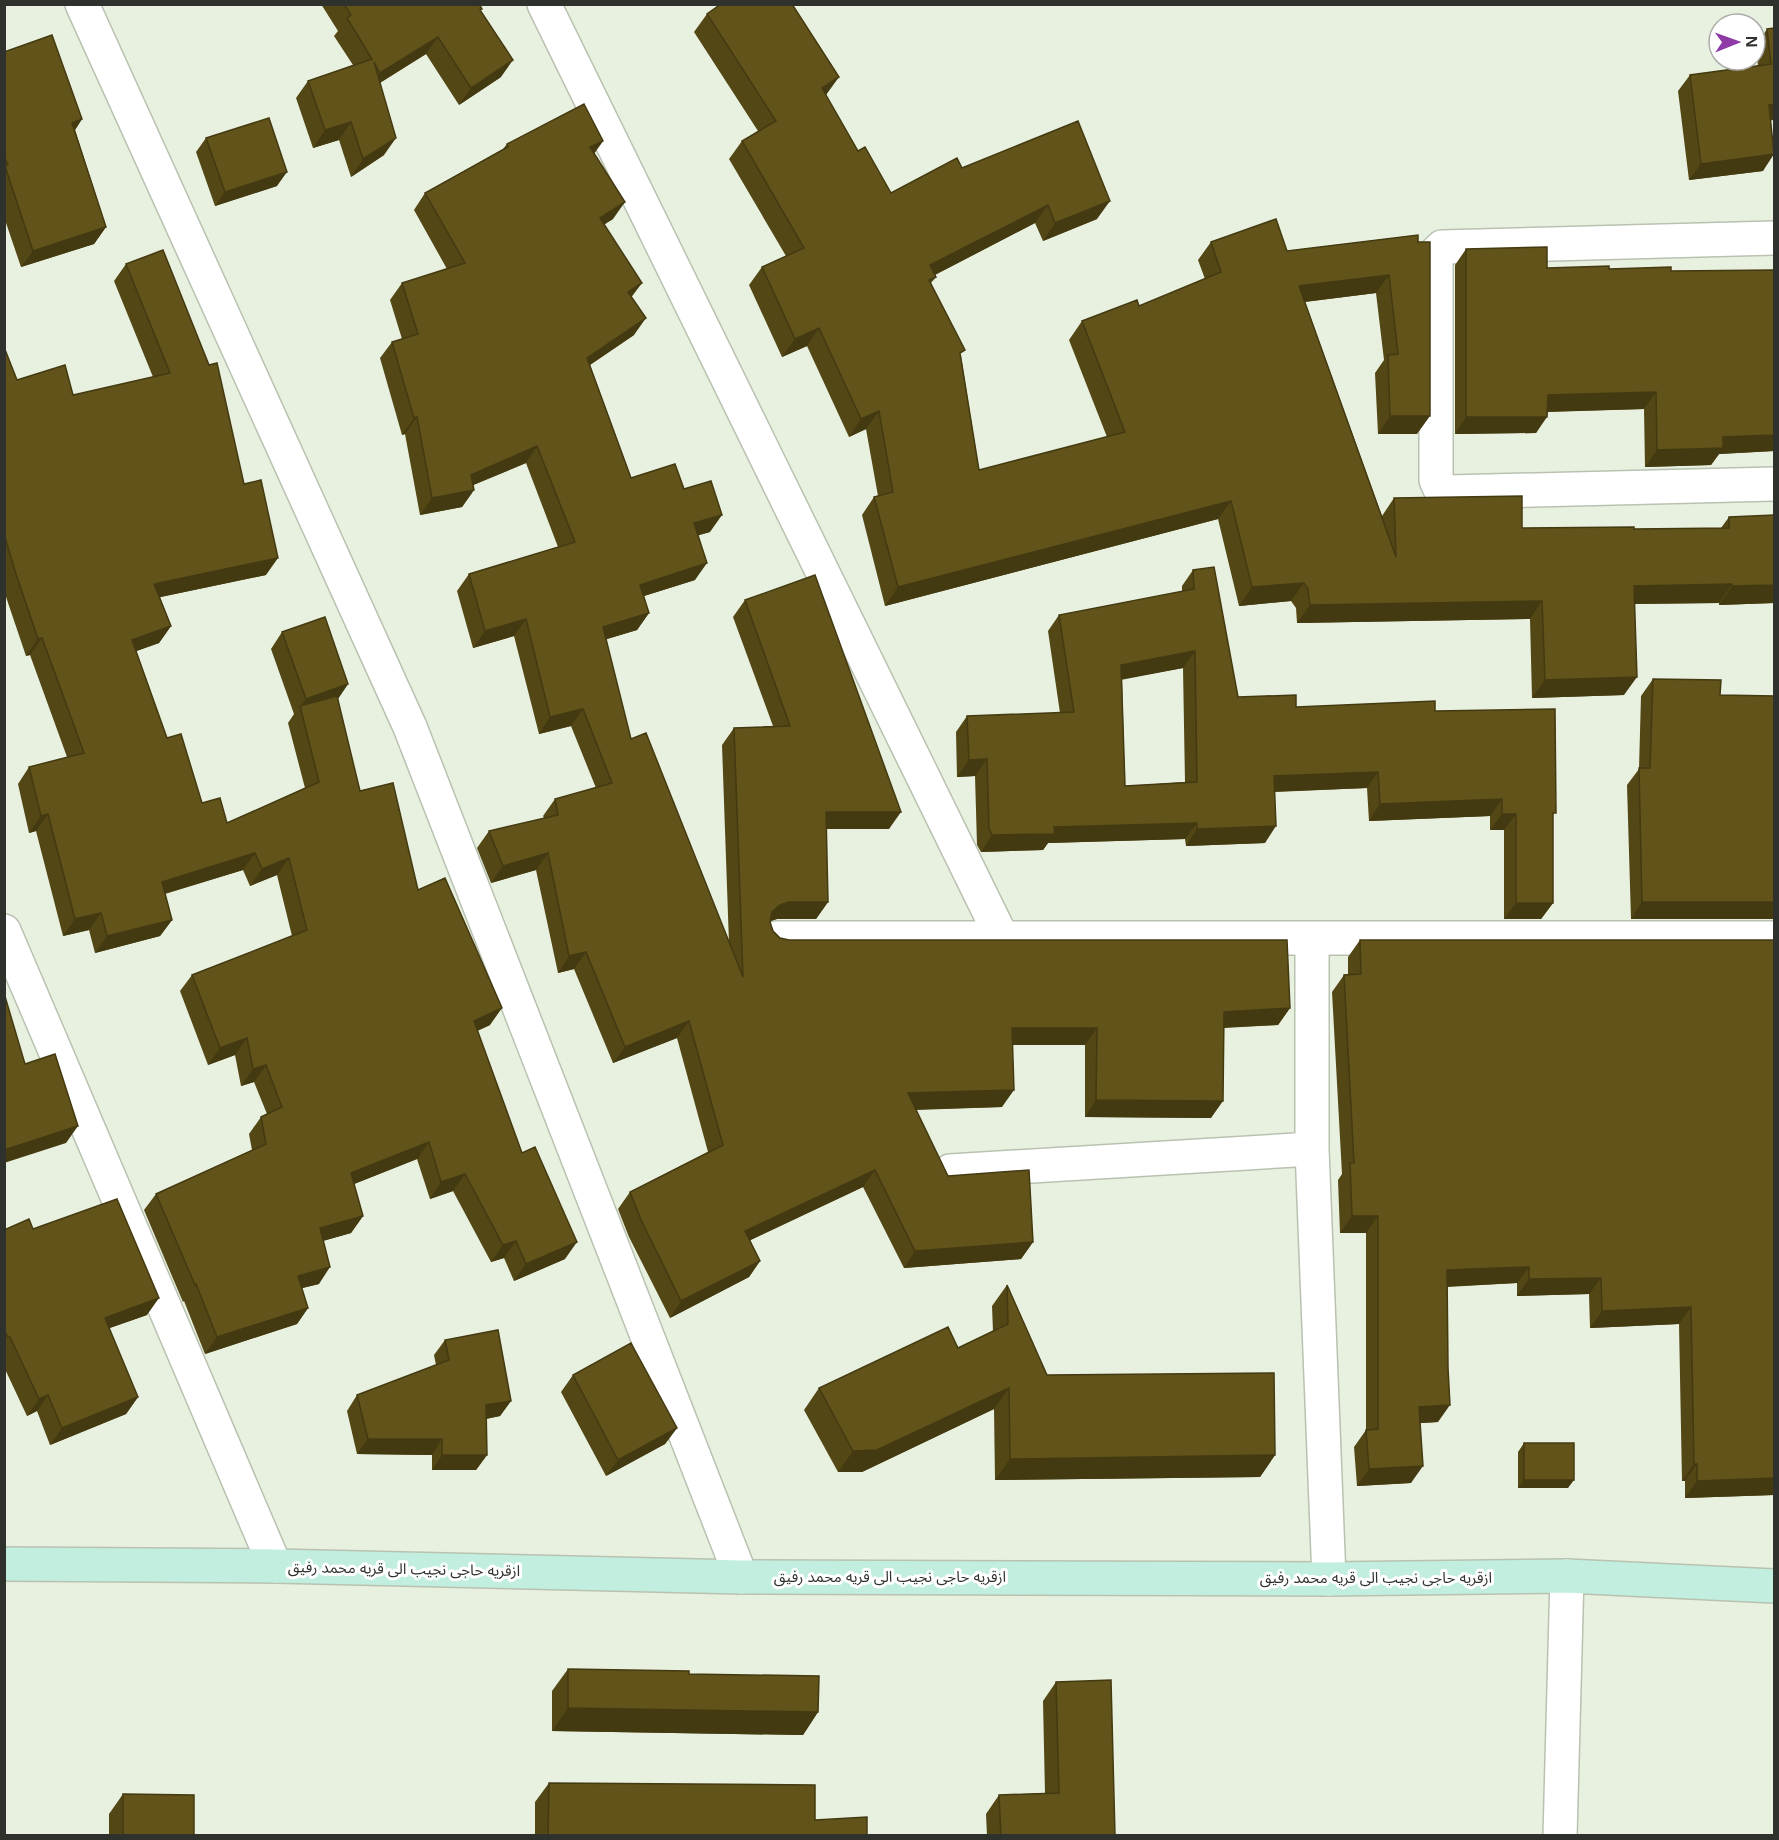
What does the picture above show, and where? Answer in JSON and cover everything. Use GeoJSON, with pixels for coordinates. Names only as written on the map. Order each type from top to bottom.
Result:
{"type":"FeatureCollection","features":[{"type":"Feature","properties":{"kind":"street"},"geometry":{"type":"LineString","coordinates":[[82,4],[410,727],[741,1577]]}},
{"type":"Feature","properties":{"kind":"street"},"geometry":{"type":"LineString","coordinates":[[544,4],[1002,938]]}},
{"type":"Feature","properties":{"kind":"street"},"geometry":{"type":"LineString","coordinates":[[1774,238],[1442,247],[1436,253],[1436,480],[1439,487],[1450,492],[1774,484]]}},
{"type":"Feature","properties":{"kind":"street"},"geometry":{"type":"LineString","coordinates":[[4,932],[275,1566]]}},
{"type":"Feature","properties":{"kind":"street"},"geometry":{"type":"LineString","coordinates":[[777,938],[1774,938]]}},
{"type":"Feature","properties":{"kind":"street"},"geometry":{"type":"LineString","coordinates":[[1312,938],[1312,1149],[1329,1579]]}},
{"type":"Feature","properties":{"kind":"street"},"geometry":{"type":"LineString","coordinates":[[950,1171],[1312,1149]]}},
{"type":"Feature","properties":{"kind":"street","name":"ازقریه حاجی نجیب الی قریه محمد رفیق"},"geometry":{"type":"LineString","coordinates":[[4,1564],[275,1566],[741,1577],[1329,1579],[1567,1576],[1774,1586]]}},
{"type":"Feature","properties":{"kind":"street"},"geometry":{"type":"LineString","coordinates":[[1560,1836],[1567,1576]]}},
{"type":"Feature","properties":{"kind":"building"},"geometry":{"type":"Polygon","coordinates":[[[344,4],[479,4],[482,9],[480,10],[513,60],[471,88],[438,37],[380,73],[374,62],[396,138],[363,159],[351,122],[325,130],[308,81],[372,59],[347,18],[351,15],[344,4]]]}},
{"type":"Feature","properties":{"kind":"building"},"geometry":{"type":"Polygon","coordinates":[[[721,4],[792,4],[839,77],[822,88],[858,151],[865,147],[891,193],[957,158],[962,168],[1078,121],[1110,201],[1055,223],[1048,205],[930,265],[936,277],[929,280],[965,350],[960,353],[979,470],[1125,432],[1082,321],[1137,300],[1139,306],[1221,272],[1211,242],[1276,219],[1287,251],[1418,235],[1418,242],[1430,242],[1430,416],[1390,416],[1388,355],[1398,354],[1389,275],[1299,286],[1396,557],[1394,498],[1522,496],[1522,528],[1729,528],[1729,517],[1774,515],[1774,585],[1634,586],[1637,677],[1545,680],[1542,601],[1310,605],[1308,589],[1304,583],[1252,587],[1231,501],[898,587],[874,497],[893,492],[879,411],[861,419],[819,328],[795,339],[762,267],[804,248],[742,141],[776,121],[707,14],[721,4]]]}},
{"type":"Feature","properties":{"kind":"building"},"geometry":{"type":"Polygon","coordinates":[[[1774,28],[1774,104],[1769,105],[1774,154],[1701,164],[1690,75],[1712,72],[1767,72],[1767,65],[1771,64],[1767,29],[1774,28]]]}},
{"type":"Feature","properties":{"kind":"building"},"geometry":{"type":"Polygon","coordinates":[[[52,35],[82,119],[72,123],[106,227],[33,251],[5,166],[8,165],[4,156],[4,52],[52,35]]]}},
{"type":"Feature","properties":{"kind":"building"},"geometry":{"type":"Polygon","coordinates":[[[584,104],[603,141],[590,147],[625,202],[600,218],[642,283],[628,292],[646,318],[587,358],[631,478],[675,464],[684,489],[711,481],[722,515],[694,523],[707,563],[640,585],[649,613],[603,627],[631,739],[646,733],[743,977],[734,728],[790,726],[745,600],[815,575],[901,812],[826,812],[828,902],[789,902],[780,905],[772,912],[770,922],[773,931],[780,938],[789,940],[1287,940],[1290,1008],[1224,1012],[1223,1101],[1096,1100],[1097,1028],[1012,1028],[1014,1090],[908,1093],[948,1176],[1029,1170],[1033,1242],[915,1251],[875,1170],[745,1231],[760,1261],[681,1301],[641,1220],[630,1192],[723,1145],[689,1021],[625,1047],[586,952],[569,956],[548,853],[503,866],[489,831],[558,815],[555,799],[612,783],[583,709],[550,717],[526,619],[485,631],[469,574],[575,542],[537,446],[471,475],[474,490],[432,498],[417,417],[414,418],[392,342],[418,334],[402,283],[465,263],[425,193],[508,147],[507,144],[584,104]]]}},
{"type":"Feature","properties":{"kind":"building"},"geometry":{"type":"Polygon","coordinates":[[[269,118],[287,172],[225,192],[206,138],[269,118]]]}},
{"type":"Feature","properties":{"kind":"building"},"geometry":{"type":"Polygon","coordinates":[[[1547,247],[1547,268],[1609,266],[1609,269],[1671,267],[1671,271],[1774,270],[1774,435],[1723,437],[1723,448],[1657,450],[1656,392],[1548,395],[1547,417],[1466,417],[1466,249],[1547,247]]]}},
{"type":"Feature","properties":{"kind":"building"},"geometry":{"type":"Polygon","coordinates":[[[163,250],[209,365],[217,363],[244,484],[261,480],[278,558],[154,584],[171,626],[132,640],[167,738],[181,734],[202,803],[220,798],[227,823],[319,782],[300,706],[337,696],[360,791],[393,783],[418,890],[445,878],[502,1008],[474,1021],[522,1153],[535,1147],[577,1242],[526,1264],[516,1241],[503,1245],[465,1174],[441,1182],[429,1142],[351,1173],[363,1216],[320,1228],[330,1267],[298,1276],[308,1308],[217,1337],[156,1194],[266,1144],[261,1117],[282,1107],[266,1065],[253,1069],[247,1038],[220,1048],[192,975],[307,930],[289,858],[262,869],[255,853],[162,882],[172,920],[107,936],[101,913],[75,919],[48,814],[41,816],[29,767],[84,753],[42,638],[38,639],[4,534],[4,347],[17,380],[65,365],[73,395],[170,373],[126,264],[163,250]]]}},
{"type":"Feature","properties":{"kind":"building"},"geometry":{"type":"Polygon","coordinates":[[[1214,567],[1238,697],[1296,695],[1296,707],[1435,701],[1435,711],[1555,709],[1556,813],[1553,813],[1553,903],[1516,903],[1516,814],[1502,814],[1502,799],[1380,804],[1378,772],[1274,776],[1276,826],[1197,829],[1197,823],[1054,827],[1055,834],[992,835],[989,828],[987,759],[969,760],[967,716],[1074,712],[1059,615],[1194,589],[1193,570],[1214,567]],[[1195,651],[1121,665],[1125,786],[1197,782],[1195,651]]]}},
{"type":"Feature","properties":{"kind":"building"},"geometry":{"type":"Polygon","coordinates":[[[325,617],[348,684],[306,699],[282,632],[325,617]]]}},
{"type":"Feature","properties":{"kind":"building"},"geometry":{"type":"Polygon","coordinates":[[[1653,679],[1721,680],[1720,695],[1774,696],[1774,902],[1642,902],[1639,768],[1650,768],[1653,679]]]}},
{"type":"Feature","properties":{"kind":"building"},"geometry":{"type":"Polygon","coordinates":[[[1360,940],[1774,940],[1774,1478],[1697,1481],[1697,1464],[1694,1464],[1691,1307],[1602,1311],[1601,1278],[1529,1279],[1529,1267],[1447,1270],[1450,1405],[1419,1407],[1423,1466],[1369,1469],[1366,1430],[1378,1429],[1378,1216],[1352,1216],[1350,1163],[1354,1163],[1344,975],[1361,974],[1360,940]]]}},
{"type":"Feature","properties":{"kind":"building"},"geometry":{"type":"Polygon","coordinates":[[[4,993],[25,1064],[55,1054],[78,1126],[4,1150],[4,993]]]}},
{"type":"Feature","properties":{"kind":"building"},"geometry":{"type":"Polygon","coordinates":[[[117,1199],[159,1298],[105,1318],[138,1397],[62,1428],[48,1395],[39,1399],[10,1337],[4,1330],[4,1230],[29,1219],[33,1229],[117,1199]]]}},
{"type":"Feature","properties":{"kind":"building"},"geometry":{"type":"Polygon","coordinates":[[[1007,1285],[1047,1375],[1274,1373],[1275,1455],[1010,1459],[1009,1388],[877,1450],[853,1451],[819,1388],[948,1327],[958,1348],[1008,1324],[1007,1285]]]}},
{"type":"Feature","properties":{"kind":"building"},"geometry":{"type":"Polygon","coordinates":[[[498,1330],[511,1401],[486,1405],[487,1455],[442,1455],[442,1439],[368,1439],[357,1395],[449,1360],[445,1340],[498,1330]]]}},
{"type":"Feature","properties":{"kind":"building"},"geometry":{"type":"Polygon","coordinates":[[[631,1343],[677,1428],[618,1460],[573,1375],[631,1343]]]}},
{"type":"Feature","properties":{"kind":"building"},"geometry":{"type":"Polygon","coordinates":[[[1524,1443],[1574,1443],[1574,1480],[1524,1480],[1524,1443]]]}},
{"type":"Feature","properties":{"kind":"building"},"geometry":{"type":"Polygon","coordinates":[[[568,1669],[819,1676],[818,1712],[568,1708],[568,1669]]]}},
{"type":"Feature","properties":{"kind":"building"},"geometry":{"type":"Polygon","coordinates":[[[1111,1680],[1115,1836],[1001,1836],[999,1795],[1059,1793],[1056,1682],[1111,1680]]]}},
{"type":"Feature","properties":{"kind":"building"},"geometry":{"type":"Polygon","coordinates":[[[549,1783],[815,1785],[815,1820],[867,1817],[867,1836],[548,1836],[549,1783]]]}},
{"type":"Feature","properties":{"kind":"building"},"geometry":{"type":"Polygon","coordinates":[[[123,1794],[194,1795],[194,1836],[123,1836],[123,1794]]]}}]}
